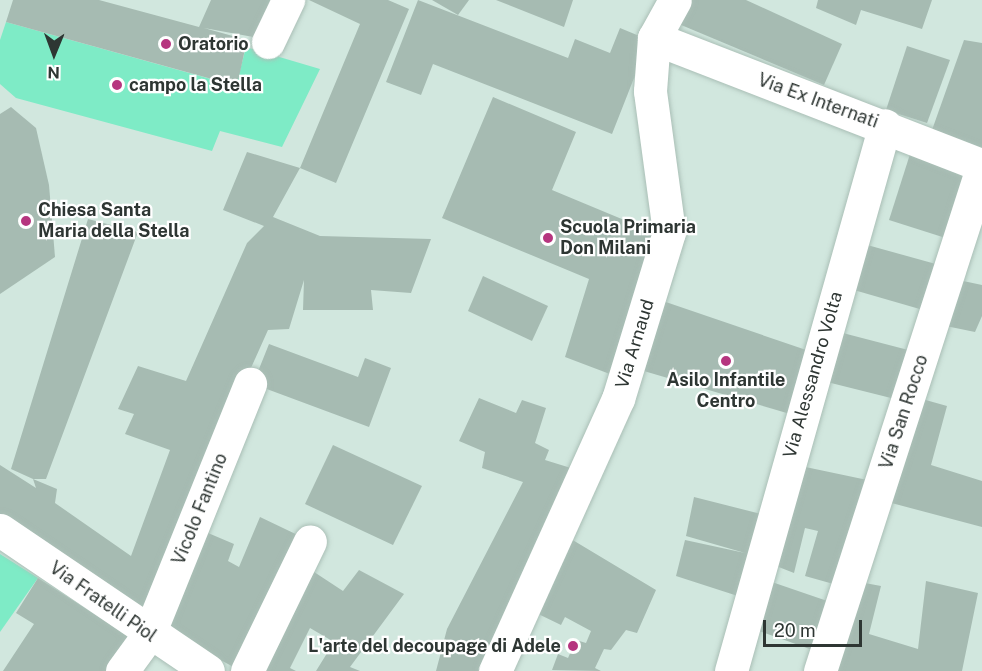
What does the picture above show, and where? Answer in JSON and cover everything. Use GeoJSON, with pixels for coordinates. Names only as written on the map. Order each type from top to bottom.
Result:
{"type":"FeatureCollection","features":[{"type":"Feature","properties":{"kind":"street"},"geometry":{"type":"LineString","coordinates":[[268,42],[288,0]]}},
{"type":"Feature","properties":{"kind":"street","name":"Via Arnaud"},"geometry":{"type":"LineString","coordinates":[[495,671],[618,399],[669,232],[650,91],[654,38],[675,0]]}},
{"type":"Feature","properties":{"kind":"street","name":"Via Ex Internati"},"geometry":{"type":"LineString","coordinates":[[654,38],[885,125],[982,166]]}},
{"type":"Feature","properties":{"kind":"street","name":"Via Alessandro Volta"},"geometry":{"type":"LineString","coordinates":[[731,671],[885,125]]}},
{"type":"Feature","properties":{"kind":"street","name":"Via San Rocco"},"geometry":{"type":"LineString","coordinates":[[823,663],[982,166]]}},
{"type":"Feature","properties":{"kind":"street","name":"Vicolo Fantino"},"geometry":{"type":"LineString","coordinates":[[122,671],[149,634],[250,384]]}},
{"type":"Feature","properties":{"kind":"street","name":"Via Fratelli Piol"},"geometry":{"type":"LineString","coordinates":[[0,530],[149,634],[208,671]]}},
{"type":"Feature","properties":{"kind":"street"},"geometry":{"type":"LineString","coordinates":[[247,671],[310,541]]}},
{"type":"Feature","properties":{"kind":"green space","name":"campo la Stella"},"geometry":{"type":"Polygon","coordinates":[[[6,22],[236,86],[246,47],[320,69],[282,147],[220,131],[212,151],[16,98],[0,84],[0,40],[6,22]]]}},
{"type":"Feature","properties":{"kind":"green space"},"geometry":{"type":"Polygon","coordinates":[[[0,554],[38,578],[0,632],[0,554]]]}},
{"type":"Feature","properties":{"kind":"building","name":"Oratorio"},"geometry":{"type":"Polygon","coordinates":[[[13,0],[99,0],[199,27],[211,0],[282,0],[264,39],[204,28],[247,40],[237,86],[6,22],[13,0]]]}},
{"type":"Feature","properties":{"kind":"building"},"geometry":{"type":"Polygon","coordinates":[[[309,0],[388,0],[409,9],[336,183],[300,168],[360,24],[309,0]]]}},
{"type":"Feature","properties":{"kind":"building"},"geometry":{"type":"Polygon","coordinates":[[[418,0],[568,58],[575,39],[610,53],[620,28],[649,40],[612,134],[433,64],[421,95],[386,82],[418,0]]]}},
{"type":"Feature","properties":{"kind":"building"},"geometry":{"type":"Polygon","coordinates":[[[432,0],[469,0],[458,15],[432,0]]]}},
{"type":"Feature","properties":{"kind":"building"},"geometry":{"type":"Polygon","coordinates":[[[496,0],[573,0],[564,27],[496,0]]]}},
{"type":"Feature","properties":{"kind":"building"},"geometry":{"type":"Polygon","coordinates":[[[686,0],[746,0],[842,44],[824,85],[674,22],[686,0]]]}},
{"type":"Feature","properties":{"kind":"building"},"geometry":{"type":"Polygon","coordinates":[[[818,0],[932,0],[922,29],[861,10],[856,25],[816,8],[818,0]]]}},
{"type":"Feature","properties":{"kind":"building"},"geometry":{"type":"Polygon","coordinates":[[[964,40],[982,43],[982,149],[932,130],[964,40]]]}},
{"type":"Feature","properties":{"kind":"building"},"geometry":{"type":"Polygon","coordinates":[[[907,46],[950,60],[927,123],[886,110],[907,46]]]}},
{"type":"Feature","properties":{"kind":"building","name":"Scuola Primaria Don Milani"},"geometry":{"type":"Polygon","coordinates":[[[493,97],[576,132],[552,190],[665,237],[623,379],[565,357],[589,279],[442,218],[493,97]]]}},
{"type":"Feature","properties":{"kind":"building","name":"Chiesa Santa Maria della Stella"},"geometry":{"type":"Polygon","coordinates":[[[11,107],[36,128],[49,185],[55,257],[0,294],[0,114],[11,107]]]}},
{"type":"Feature","properties":{"kind":"building"},"geometry":{"type":"Polygon","coordinates":[[[911,151],[977,172],[955,241],[889,220],[911,151]]]}},
{"type":"Feature","properties":{"kind":"building"},"geometry":{"type":"Polygon","coordinates":[[[247,152],[300,168],[273,217],[320,236],[431,239],[411,293],[371,290],[373,310],[303,310],[304,280],[289,329],[268,330],[141,613],[0,516],[0,465],[36,488],[33,479],[57,489],[55,503],[131,556],[170,450],[125,434],[134,414],[118,409],[138,366],[186,381],[247,243],[264,226],[223,210],[247,152]]]}},
{"type":"Feature","properties":{"kind":"building"},"geometry":{"type":"Polygon","coordinates":[[[88,219],[138,232],[46,479],[33,479],[11,469],[88,219]]]}},
{"type":"Feature","properties":{"kind":"building"},"geometry":{"type":"Polygon","coordinates":[[[860,243],[943,266],[930,312],[847,288],[860,243]]]}},
{"type":"Feature","properties":{"kind":"building"},"geometry":{"type":"Polygon","coordinates":[[[483,276],[548,306],[532,341],[468,311],[483,276]]]}},
{"type":"Feature","properties":{"kind":"building"},"geometry":{"type":"Polygon","coordinates":[[[949,278],[982,285],[982,316],[975,332],[941,325],[949,278]]]}},
{"type":"Feature","properties":{"kind":"building","name":"Asilo Infantile Centro"},"geometry":{"type":"Polygon","coordinates":[[[657,299],[815,353],[797,416],[637,369],[657,299]]]}},
{"type":"Feature","properties":{"kind":"building"},"geometry":{"type":"Polygon","coordinates":[[[839,332],[912,351],[903,401],[827,382],[839,332]]]}},
{"type":"Feature","properties":{"kind":"building"},"geometry":{"type":"Polygon","coordinates":[[[269,344],[358,377],[365,358],[391,368],[369,427],[253,384],[269,344]]]}},
{"type":"Feature","properties":{"kind":"building"},"geometry":{"type":"Polygon","coordinates":[[[915,397],[947,406],[931,465],[982,481],[982,527],[884,501],[915,397]]]}},
{"type":"Feature","properties":{"kind":"building"},"geometry":{"type":"Polygon","coordinates":[[[479,398],[516,413],[522,400],[546,408],[535,443],[549,450],[545,460],[574,469],[483,671],[436,671],[447,629],[523,482],[482,468],[485,452],[459,441],[479,398]]]}},
{"type":"Feature","properties":{"kind":"building"},"geometry":{"type":"Polygon","coordinates":[[[333,445],[422,486],[393,545],[305,504],[333,445]]]}},
{"type":"Feature","properties":{"kind":"building"},"geometry":{"type":"Polygon","coordinates":[[[796,465],[872,481],[837,585],[805,576],[818,531],[805,528],[794,573],[771,564],[796,465]]]}},
{"type":"Feature","properties":{"kind":"building"},"geometry":{"type":"Polygon","coordinates":[[[694,497],[765,515],[744,598],[676,576],[685,540],[745,553],[686,536],[694,497]]]}},
{"type":"Feature","properties":{"kind":"building"},"geometry":{"type":"Polygon","coordinates":[[[260,517],[306,539],[241,671],[161,628],[201,530],[234,544],[228,561],[239,567],[260,517]]]}},
{"type":"Feature","properties":{"kind":"building"},"geometry":{"type":"Polygon","coordinates":[[[566,536],[656,590],[637,633],[626,630],[611,650],[604,649],[595,668],[601,671],[552,670],[558,654],[568,658],[576,640],[586,643],[591,631],[565,617],[561,625],[528,609],[566,536]]]}},
{"type":"Feature","properties":{"kind":"building"},"geometry":{"type":"Polygon","coordinates":[[[308,568],[343,591],[359,570],[404,594],[350,667],[360,671],[316,671],[334,642],[310,628],[290,668],[296,671],[251,671],[308,568]]]}},
{"type":"Feature","properties":{"kind":"building"},"geometry":{"type":"Polygon","coordinates":[[[38,578],[133,639],[113,671],[3,671],[34,624],[16,613],[38,578]]]}},
{"type":"Feature","properties":{"kind":"building"},"geometry":{"type":"Polygon","coordinates":[[[766,580],[836,604],[821,653],[751,628],[766,580]]]}},
{"type":"Feature","properties":{"kind":"building"},"geometry":{"type":"Polygon","coordinates":[[[854,581],[881,586],[869,634],[918,649],[926,581],[978,593],[962,671],[829,671],[854,581]]]}},
{"type":"Feature","properties":{"kind":"place","name":"Oratorio"},"geometry":{"type":"Point","coordinates":[166,44]}},
{"type":"Feature","properties":{"kind":"place","name":"campo la Stella"},"geometry":{"type":"Point","coordinates":[117,85]}},
{"type":"Feature","properties":{"kind":"place","name":"Chiesa Santa Maria della Stella"},"geometry":{"type":"Point","coordinates":[26,221]}},
{"type":"Feature","properties":{"kind":"place","name":"Scuola Primaria Don Milani"},"geometry":{"type":"Point","coordinates":[548,238]}},
{"type":"Feature","properties":{"kind":"place","name":"Asilo Infantile Centro"},"geometry":{"type":"Point","coordinates":[726,361]}},
{"type":"Feature","properties":{"kind":"place","name":"L'arte del decoupage di Adele"},"geometry":{"type":"Point","coordinates":[573,646]}}]}
